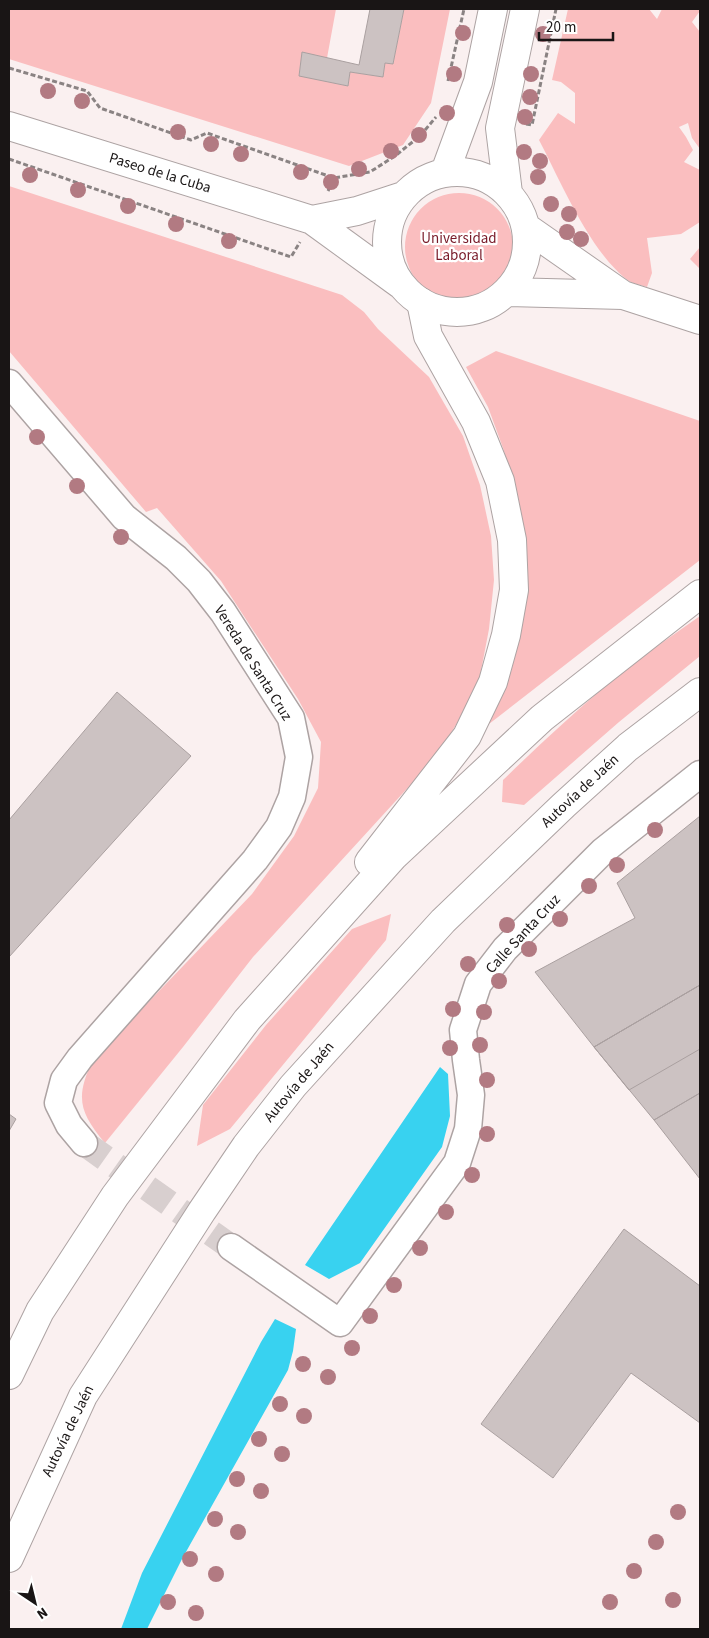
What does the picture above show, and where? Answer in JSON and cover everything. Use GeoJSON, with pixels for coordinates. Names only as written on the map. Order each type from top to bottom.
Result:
{"type":"FeatureCollection","features":[{"type":"Feature","properties":{"kind":"main road"},"geometry":{"type":"LineString","coordinates":[[444,172],[478,82],[493,9]]}},
{"type":"Feature","properties":{"kind":"main road"},"geometry":{"type":"LineString","coordinates":[[508,193],[500,128],[525,9]]}},
{"type":"Feature","properties":{"kind":"main road","name":"Paseo de la Cuba"},"geometry":{"type":"LineString","coordinates":[[9,126],[312,220]]}},
{"type":"Feature","properties":{"kind":"main road"},"geometry":{"type":"LineString","coordinates":[[312,220],[400,284],[420,302],[443,311],[468,312],[489,305],[507,292],[521,273],[528,251],[527,228],[520,209],[508,193],[490,179],[468,172],[444,172],[418,184],[404,196],[393,212],[388,230],[387,249],[391,267],[400,284]]}},
{"type":"Feature","properties":{"kind":"main road"},"geometry":{"type":"LineString","coordinates":[[312,220],[357,211],[404,196]]}},
{"type":"Feature","properties":{"kind":"main road"},"geometry":{"type":"LineString","coordinates":[[527,228],[623,295]]}},
{"type":"Feature","properties":{"kind":"main road"},"geometry":{"type":"LineString","coordinates":[[507,292],[623,295],[700,320]]}},
{"type":"Feature","properties":{"kind":"main road"},"geometry":{"type":"LineString","coordinates":[[9,1375],[40,1312],[115,1196],[246,1020],[466,736],[493,682],[506,635],[514,590],[512,540],[500,481],[476,422],[428,336],[420,302]]}},
{"type":"Feature","properties":{"kind":"main road"},"geometry":{"type":"LineString","coordinates":[[246,1020],[394,856],[542,718],[700,594]]}},
{"type":"Feature","properties":{"kind":"main road","name":"Autovía de Jaén"},"geometry":{"type":"LineString","coordinates":[[9,1558],[83,1396],[207,1203],[246,1146],[293,1086],[443,921],[564,805],[628,747],[700,692]]}},
{"type":"Feature","properties":{"kind":"street","name":"Vereda de Santa Cruz"},"geometry":{"type":"LineString","coordinates":[[9,383],[124,517],[176,558],[217,604],[291,718],[299,757],[292,797],[274,834],[255,860],[80,1058],[64,1080],[58,1103],[69,1125],[84,1143]]}},
{"type":"Feature","properties":{"kind":"street","name":"Calle Santa Cruz"},"geometry":{"type":"LineString","coordinates":[[231,1248],[340,1323],[457,1163],[468,1129],[472,1096],[463,1030],[478,984],[505,949],[603,851],[700,774]]}},
{"type":"Feature","properties":{"kind":"path"},"geometry":{"type":"LineString","coordinates":[[448,82],[464,9]]}},
{"type":"Feature","properties":{"kind":"path"},"geometry":{"type":"LineString","coordinates":[[9,68],[87,92],[100,108],[190,140],[207,133],[334,178],[370,172],[395,156],[420,136],[437,116]]}},
{"type":"Feature","properties":{"kind":"path"},"geometry":{"type":"LineString","coordinates":[[9,159],[291,257]]}},
{"type":"Feature","properties":{"kind":"green space"},"geometry":{"type":"Polygon","coordinates":[[[9,9],[336,9],[327,58],[302,53],[299,75],[348,86],[350,72],[383,77],[385,63],[393,64],[404,9],[450,9],[431,103],[403,145],[349,166],[9,59],[9,9]]]}},
{"type":"Feature","properties":{"kind":"green space"},"geometry":{"type":"Polygon","coordinates":[[[568,9],[649,9],[657,19],[662,9],[700,9],[692,22],[700,32],[700,149],[692,138],[688,123],[679,127],[693,150],[684,162],[700,170],[700,222],[681,234],[647,238],[652,273],[647,287],[629,281],[615,269],[602,253],[578,216],[539,140],[558,113],[575,124],[575,93],[561,82],[552,80],[568,9]]]}},
{"type":"Feature","properties":{"kind":"green space"},"geometry":{"type":"Polygon","coordinates":[[[9,186],[342,295],[364,312],[378,329],[429,377],[463,436],[480,485],[491,536],[494,580],[489,629],[480,676],[464,712],[444,744],[414,781],[253,957],[105,1143],[90,1122],[82,1104],[84,1084],[93,1060],[252,894],[294,836],[318,788],[321,742],[298,699],[221,581],[157,508],[146,512],[9,351],[9,186]]]}},
{"type":"Feature","properties":{"kind":"green space","name":"Universidad Laboral"},"geometry":{"type":"Polygon","coordinates":[[[459,193],[480,197],[497,209],[509,226],[513,247],[509,268],[497,285],[480,297],[459,301],[438,297],[421,285],[409,268],[405,247],[409,226],[421,209],[438,197],[459,193]]]}},
{"type":"Feature","properties":{"kind":"green space"},"geometry":{"type":"Polygon","coordinates":[[[700,247],[700,269],[690,259],[700,247]]]}},
{"type":"Feature","properties":{"kind":"green space"},"geometry":{"type":"Polygon","coordinates":[[[496,351],[700,421],[700,560],[489,724],[511,672],[520,634],[526,585],[526,545],[518,497],[488,407],[466,367],[496,351]]]}},
{"type":"Feature","properties":{"kind":"green space"},"geometry":{"type":"Polygon","coordinates":[[[700,616],[700,656],[619,722],[524,805],[502,802],[503,780],[539,745],[614,679],[700,616]]]}},
{"type":"Feature","properties":{"kind":"green space"},"geometry":{"type":"Polygon","coordinates":[[[391,914],[386,940],[230,1129],[197,1146],[203,1105],[266,1025],[352,929],[391,914]]]}},
{"type":"Feature","properties":{"kind":"water"},"geometry":{"type":"Polygon","coordinates":[[[440,1067],[448,1074],[450,1116],[442,1147],[360,1263],[329,1279],[305,1265],[440,1067]]]}},
{"type":"Feature","properties":{"kind":"water"},"geometry":{"type":"Polygon","coordinates":[[[275,1319],[296,1329],[288,1370],[182,1559],[147,1629],[121,1629],[142,1573],[261,1342],[275,1319]]]}},
{"type":"Feature","properties":{"kind":"building"},"geometry":{"type":"Polygon","coordinates":[[[370,9],[404,9],[393,64],[385,63],[383,77],[350,72],[348,86],[299,76],[302,52],[359,65],[370,9]]]}},
{"type":"Feature","properties":{"kind":"building"},"geometry":{"type":"Polygon","coordinates":[[[117,692],[191,756],[9,957],[9,820],[117,692]]]}},
{"type":"Feature","properties":{"kind":"building"},"geometry":{"type":"Polygon","coordinates":[[[700,816],[700,985],[594,1047],[535,972],[635,918],[617,883],[700,816]]]}},
{"type":"Feature","properties":{"kind":"building"},"geometry":{"type":"Polygon","coordinates":[[[700,985],[700,1093],[654,1120],[594,1047],[700,985]]]}},
{"type":"Feature","properties":{"kind":"building"},"geometry":{"type":"Polygon","coordinates":[[[700,985],[700,1049],[629,1090],[594,1047],[700,985]]]}},
{"type":"Feature","properties":{"kind":"building"},"geometry":{"type":"Polygon","coordinates":[[[700,1093],[700,1179],[654,1120],[700,1093]]]}},
{"type":"Feature","properties":{"kind":"building"},"geometry":{"type":"Polygon","coordinates":[[[9,1114],[16,1119],[9,1131],[9,1114]]]}},
{"type":"Feature","properties":{"kind":"building"},"geometry":{"type":"Polygon","coordinates":[[[624,1229],[700,1286],[700,1423],[631,1373],[553,1478],[481,1424],[624,1229]]]}},
{"type":"Feature","properties":{"kind":"tunnel"},"geometry":{"type":"LineString","coordinates":[[84,1143],[231,1247]]}}]}
